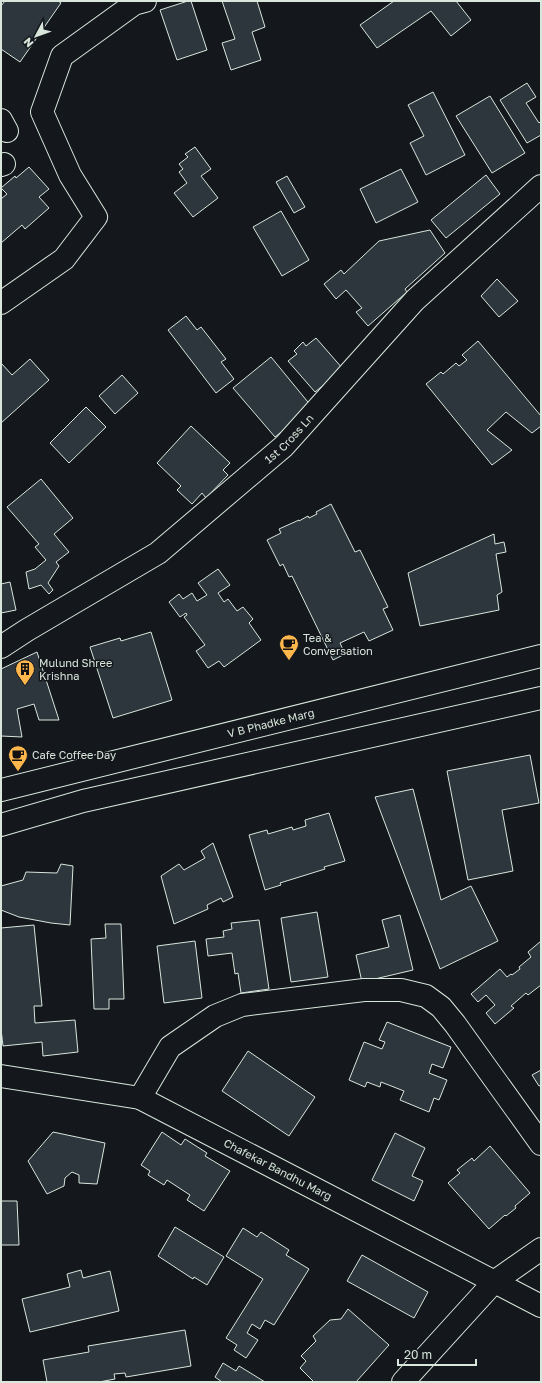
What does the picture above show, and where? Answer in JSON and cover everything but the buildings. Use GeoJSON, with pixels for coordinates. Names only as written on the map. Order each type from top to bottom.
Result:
{"type":"FeatureCollection","features":[{"type":"Feature","properties":{"kind":"street"},"geometry":{"type":"LineString","coordinates":[[1,303],[64,259],[96,217],[70,175],[42,112],[62,56],[134,4],[145,1]]}},
{"type":"Feature","properties":{"kind":"street","name":"1st Cross Ln"},"geometry":{"type":"LineString","coordinates":[[1,647],[27,630],[158,553],[284,446],[415,300],[541,186]]}},
{"type":"Feature","properties":{"kind":"street","name":"V B Phadke Marg"},"geometry":{"type":"LineString","coordinates":[[1,790],[541,656]]}},
{"type":"Feature","properties":{"kind":"street"},"geometry":{"type":"LineString","coordinates":[[1,825],[83,801],[541,698]]}},
{"type":"Feature","properties":{"kind":"street"},"geometry":{"type":"LineString","coordinates":[[140,1098],[170,1047],[215,1016],[242,1005],[364,990],[401,990],[426,996],[441,1007],[455,1024],[541,1144]]}},
{"type":"Feature","properties":{"kind":"street","name":"Chafekar Bandhu Marg"},"geometry":{"type":"LineString","coordinates":[[1,1076],[140,1098],[541,1306]]}},
{"type":"Feature","properties":{"kind":"street"},"geometry":{"type":"LineString","coordinates":[[403,1382],[494,1282],[541,1249]]}},
{"type":"Feature","properties":{"kind":"place","name":"Tea & Conversation"},"geometry":{"type":"Point","coordinates":[289,661]}},
{"type":"Feature","properties":{"kind":"place","name":"Mulund Shree Krishna"},"geometry":{"type":"Point","coordinates":[25,686]}},
{"type":"Feature","properties":{"kind":"place","name":"Cafe Coffee Day"},"geometry":{"type":"Point","coordinates":[18,772]}}]}
